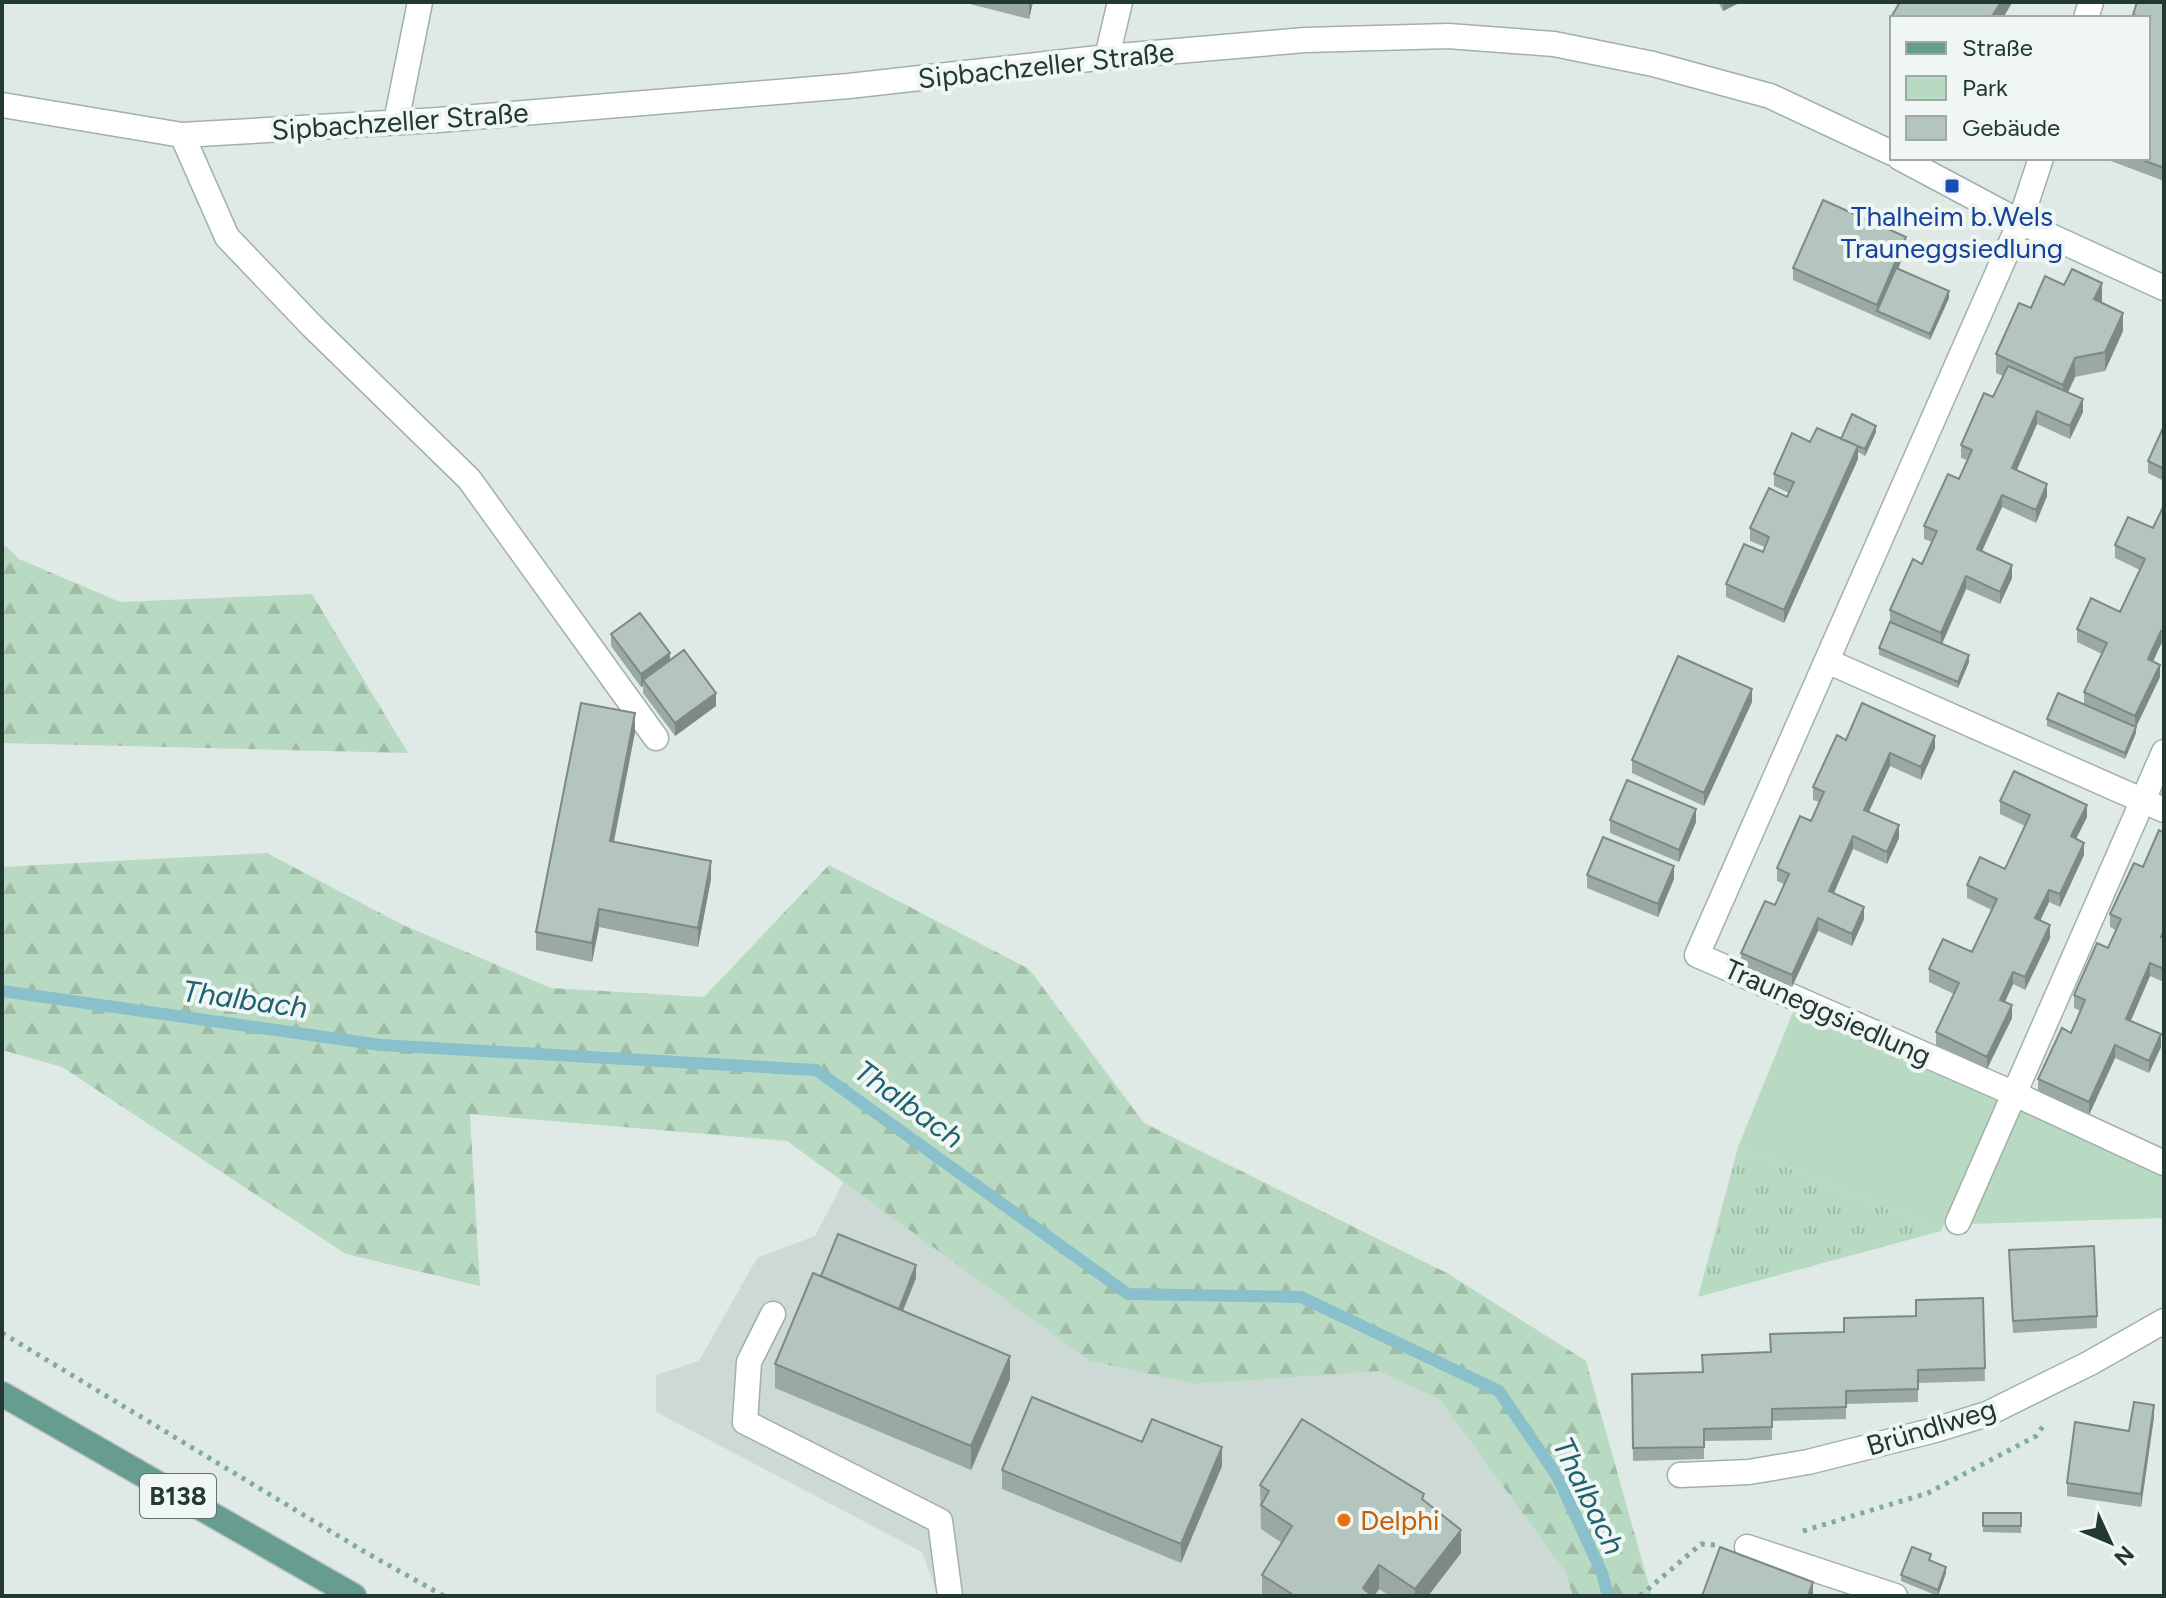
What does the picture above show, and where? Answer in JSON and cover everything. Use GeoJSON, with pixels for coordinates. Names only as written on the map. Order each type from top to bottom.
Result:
{"type":"FeatureCollection","features":[{"type":"Feature","properties":{"kind":"main road","name":"B138"},"geometry":{"type":"LineString","coordinates":[[2,1394],[354,1596]]}},
{"type":"Feature","properties":{"kind":"street"},"geometry":{"type":"LineString","coordinates":[[396,122],[420,2]]}},
{"type":"Feature","properties":{"kind":"street"},"geometry":{"type":"LineString","coordinates":[[1107,57],[1120,2]]}},
{"type":"Feature","properties":{"kind":"street","name":"Sipbachzeller Straße"},"geometry":{"type":"LineString","coordinates":[[2,105],[182,135],[396,122],[849,86],[1107,57],[1305,40],[1448,36],[1554,44],[1653,64],[1770,96],[1890,152]]}},
{"type":"Feature","properties":{"kind":"street"},"geometry":{"type":"LineString","coordinates":[[182,135],[227,237],[312,326],[469,479],[656,738]]}},
{"type":"Feature","properties":{"kind":"street"},"geometry":{"type":"LineString","coordinates":[[1904,160],[2020,222],[2164,288]]}},
{"type":"Feature","properties":{"kind":"street","name":"Trauneggsiedlung"},"geometry":{"type":"LineString","coordinates":[[2040,160],[2020,222],[1697,955],[2015,1094],[2164,1163]]}},
{"type":"Feature","properties":{"kind":"street"},"geometry":{"type":"LineString","coordinates":[[1827,661],[2153,806]]}},
{"type":"Feature","properties":{"kind":"street"},"geometry":{"type":"LineString","coordinates":[[1958,1222],[2015,1094],[2153,806],[2164,752]]}},
{"type":"Feature","properties":{"kind":"street"},"geometry":{"type":"LineString","coordinates":[[773,1314],[749,1362],[745,1422],[940,1521],[950,1596]]}},
{"type":"Feature","properties":{"kind":"street","name":"Bründlweg"},"geometry":{"type":"LineString","coordinates":[[1680,1475],[1749,1472],[1808,1462],[1987,1414],[2090,1363],[2164,1321]]}},
{"type":"Feature","properties":{"kind":"street"},"geometry":{"type":"LineString","coordinates":[[1747,1547],[1895,1596]]}},
{"type":"Feature","properties":{"kind":"path"},"geometry":{"type":"LineString","coordinates":[[2,1333],[365,1552],[444,1596]]}},
{"type":"Feature","properties":{"kind":"path"},"geometry":{"type":"LineString","coordinates":[[1640,1596],[1701,1544],[1747,1547],[1928,1493],[2036,1436],[2054,1412]]}},
{"type":"Feature","properties":{"kind":"shaded area"},"geometry":{"type":"Polygon","coordinates":[[[844,1181],[1090,1361],[1194,1384],[1379,1370],[1440,1400],[1564,1570],[1573,1596],[938,1596],[922,1552],[656,1412],[656,1375],[699,1361],[757,1258],[815,1236],[844,1181]]]}},
{"type":"Feature","properties":{"kind":"green space"},"geometry":{"type":"Polygon","coordinates":[[[2,543],[19,559],[120,602],[312,594],[408,753],[2,743],[2,543]]]}},
{"type":"Feature","properties":{"kind":"green space"},"geometry":{"type":"Polygon","coordinates":[[[267,853],[403,925],[551,988],[704,997],[829,865],[1029,969],[1144,1123],[1447,1273],[1586,1361],[1652,1596],[1573,1596],[1564,1570],[1440,1400],[1379,1371],[1194,1384],[1090,1361],[787,1141],[470,1114],[480,1286],[346,1254],[62,1067],[2,1050],[2,867],[267,853]]]}},
{"type":"Feature","properties":{"kind":"green space"},"geometry":{"type":"Polygon","coordinates":[[[1793,1012],[1998,1101],[1941,1231],[1738,1147],[1793,1012]]]}},
{"type":"Feature","properties":{"kind":"green space"},"geometry":{"type":"Polygon","coordinates":[[[2017,1102],[2164,1169],[2164,1218],[1968,1224],[2017,1102]]]}},
{"type":"Feature","properties":{"kind":"green space"},"geometry":{"type":"Polygon","coordinates":[[[1738,1147],[1941,1231],[1698,1297],[1738,1147]]]}},
{"type":"Feature","properties":{"kind":"building"},"geometry":{"type":"Polygon","coordinates":[[[1900,2],[2001,2],[1992,16],[1892,16],[1900,2]]]}},
{"type":"Feature","properties":{"kind":"building"},"geometry":{"type":"Polygon","coordinates":[[[2137,2],[2164,2],[2164,168],[2142,160],[2150,160],[2150,16],[2133,15],[2137,2]]]}},
{"type":"Feature","properties":{"kind":"building"},"geometry":{"type":"Polygon","coordinates":[[[1823,200],[1906,237],[1877,305],[1793,268],[1823,200]]]}},
{"type":"Feature","properties":{"kind":"building"},"geometry":{"type":"Polygon","coordinates":[[[1896,268],[1949,291],[1930,334],[1877,311],[1896,268]]]}},
{"type":"Feature","properties":{"kind":"building"},"geometry":{"type":"Polygon","coordinates":[[[2072,269],[2102,283],[2094,299],[2123,313],[2105,352],[2075,358],[2063,385],[1996,354],[2019,303],[2031,308],[2045,276],[2064,285],[2072,269]]]}},
{"type":"Feature","properties":{"kind":"building"},"geometry":{"type":"Polygon","coordinates":[[[2008,366],[2083,399],[2070,426],[2037,411],[2012,468],[2047,484],[2036,510],[2002,495],[1977,549],[2012,565],[2000,592],[1966,576],[1941,633],[1890,610],[1913,559],[1922,564],[1937,531],[1924,526],[1948,474],[1959,479],[1972,450],[1961,445],[1984,393],[1993,397],[2008,366]]]}},
{"type":"Feature","properties":{"kind":"building"},"geometry":{"type":"Polygon","coordinates":[[[1852,414],[1876,426],[1865,449],[1841,439],[1852,414]]]}},
{"type":"Feature","properties":{"kind":"building"},"geometry":{"type":"Polygon","coordinates":[[[1817,428],[1858,446],[1784,610],[1726,584],[1744,544],[1763,552],[1769,537],[1750,528],[1769,488],[1787,497],[1794,482],[1774,474],[1792,433],[1810,442],[1817,428]]]}},
{"type":"Feature","properties":{"kind":"building"},"geometry":{"type":"Polygon","coordinates":[[[2164,431],[2164,469],[2148,461],[2164,431]]]}},
{"type":"Feature","properties":{"kind":"building"},"geometry":{"type":"Polygon","coordinates":[[[2164,505],[2164,633],[2161,631],[2148,659],[2160,665],[2135,716],[2084,692],[2107,643],[2077,629],[2091,598],[2120,612],[2145,559],[2115,545],[2128,517],[2153,528],[2164,505]]]}},
{"type":"Feature","properties":{"kind":"building"},"geometry":{"type":"Polygon","coordinates":[[[640,613],[670,653],[641,674],[611,634],[640,613]]]}},
{"type":"Feature","properties":{"kind":"building"},"geometry":{"type":"Polygon","coordinates":[[[1890,622],[1969,655],[1958,682],[1879,648],[1890,622]]]}},
{"type":"Feature","properties":{"kind":"building"},"geometry":{"type":"Polygon","coordinates":[[[684,650],[716,693],[675,723],[643,680],[684,650]]]}},
{"type":"Feature","properties":{"kind":"building"},"geometry":{"type":"Polygon","coordinates":[[[1678,656],[1752,689],[1704,793],[1632,760],[1678,656]]]}},
{"type":"Feature","properties":{"kind":"building"},"geometry":{"type":"Polygon","coordinates":[[[2058,693],[2136,727],[2125,753],[2047,719],[2058,693]]]}},
{"type":"Feature","properties":{"kind":"building"},"geometry":{"type":"Polygon","coordinates":[[[581,703],[635,713],[610,841],[711,861],[698,928],[599,909],[592,943],[536,932],[581,703]]]}},
{"type":"Feature","properties":{"kind":"building"},"geometry":{"type":"Polygon","coordinates":[[[1862,703],[1935,736],[1921,767],[1890,753],[1864,810],[1899,825],[1887,852],[1853,836],[1829,891],[1864,907],[1852,934],[1818,918],[1792,975],[1741,953],[1765,901],[1775,905],[1789,874],[1777,868],[1800,816],[1811,821],[1824,792],[1813,787],[1837,735],[1846,740],[1862,703]]]}},
{"type":"Feature","properties":{"kind":"building"},"geometry":{"type":"Polygon","coordinates":[[[2014,771],[2087,805],[2071,836],[2084,843],[2060,894],[2049,890],[2035,918],[2050,925],[2025,977],[2013,972],[2000,1000],[2012,1005],[1987,1057],[1936,1032],[1959,983],[1929,969],[1943,939],[1972,952],[1997,899],[1967,885],[1980,857],[2005,869],[2030,815],[2000,801],[2014,771]]]}},
{"type":"Feature","properties":{"kind":"building"},"geometry":{"type":"Polygon","coordinates":[[[1627,780],[1696,809],[1679,850],[1610,820],[1627,780]]]}},
{"type":"Feature","properties":{"kind":"building"},"geometry":{"type":"Polygon","coordinates":[[[2159,830],[2164,833],[2164,931],[2161,937],[2164,938],[2164,969],[2150,963],[2126,1019],[2161,1034],[2149,1061],[2115,1045],[2089,1102],[2038,1079],[2062,1028],[2071,1033],[2085,1000],[2074,995],[2097,943],[2108,948],[2121,919],[2110,914],[2134,863],[2143,867],[2159,830]]]}},
{"type":"Feature","properties":{"kind":"building"},"geometry":{"type":"Polygon","coordinates":[[[1603,837],[1674,866],[1658,904],[1587,875],[1603,837]]]}},
{"type":"Feature","properties":{"kind":"building"},"geometry":{"type":"Polygon","coordinates":[[[838,1234],[916,1265],[899,1309],[821,1276],[838,1234]]]}},
{"type":"Feature","properties":{"kind":"building"},"geometry":{"type":"Polygon","coordinates":[[[2094,1246],[2097,1316],[2013,1321],[2009,1250],[2094,1246]]]}},
{"type":"Feature","properties":{"kind":"building"},"geometry":{"type":"Polygon","coordinates":[[[813,1273],[1010,1356],[971,1446],[775,1364],[813,1273]]]}},
{"type":"Feature","properties":{"kind":"building"},"geometry":{"type":"Polygon","coordinates":[[[1983,1298],[1985,1368],[1918,1370],[1918,1389],[1846,1391],[1846,1407],[1772,1409],[1772,1427],[1704,1429],[1704,1447],[1633,1448],[1632,1374],[1703,1372],[1702,1355],[1771,1352],[1770,1334],[1844,1332],[1844,1318],[1916,1316],[1916,1300],[1983,1298]]]}},
{"type":"Feature","properties":{"kind":"building"},"geometry":{"type":"Polygon","coordinates":[[[1032,1397],[1142,1442],[1152,1419],[1222,1447],[1181,1544],[1002,1470],[1032,1397]]]}},
{"type":"Feature","properties":{"kind":"building"},"geometry":{"type":"Polygon","coordinates":[[[2134,1402],[2154,1405],[2141,1494],[2067,1483],[2075,1422],[2129,1431],[2134,1402]]]}},
{"type":"Feature","properties":{"kind":"building","name":"Delphi"},"geometry":{"type":"Polygon","coordinates":[[[1302,1419],[1424,1494],[1422,1499],[1461,1530],[1415,1589],[1379,1565],[1363,1588],[1372,1596],[1295,1596],[1262,1575],[1292,1526],[1261,1505],[1269,1491],[1260,1485],[1302,1419]]]}},
{"type":"Feature","properties":{"kind":"building"},"geometry":{"type":"Polygon","coordinates":[[[1983,1513],[2021,1513],[2021,1526],[1983,1526],[1983,1513]]]}},
{"type":"Feature","properties":{"kind":"building"},"geometry":{"type":"Polygon","coordinates":[[[1720,1547],[1813,1582],[1808,1596],[1702,1596],[1720,1547]]]}},
{"type":"Feature","properties":{"kind":"building"},"geometry":{"type":"Polygon","coordinates":[[[1912,1547],[1931,1554],[1929,1560],[1946,1567],[1938,1590],[1901,1575],[1912,1547]]]}},
{"type":"Feature","properties":{"kind":"waterway","name":"Thalbach"},"geometry":{"type":"LineString","coordinates":[[2,991],[381,1045],[816,1070],[1128,1294],[1301,1297],[1499,1391],[1557,1476],[1602,1573],[1608,1596]]}},
{"type":"Feature","properties":{"kind":"place","name":"Thalheim b.Wels Trauneggsiedlung"},"geometry":{"type":"Point","coordinates":[1952,186]}},
{"type":"Feature","properties":{"kind":"place","name":"Delphi"},"geometry":{"type":"Point","coordinates":[1344,1520]}}]}
